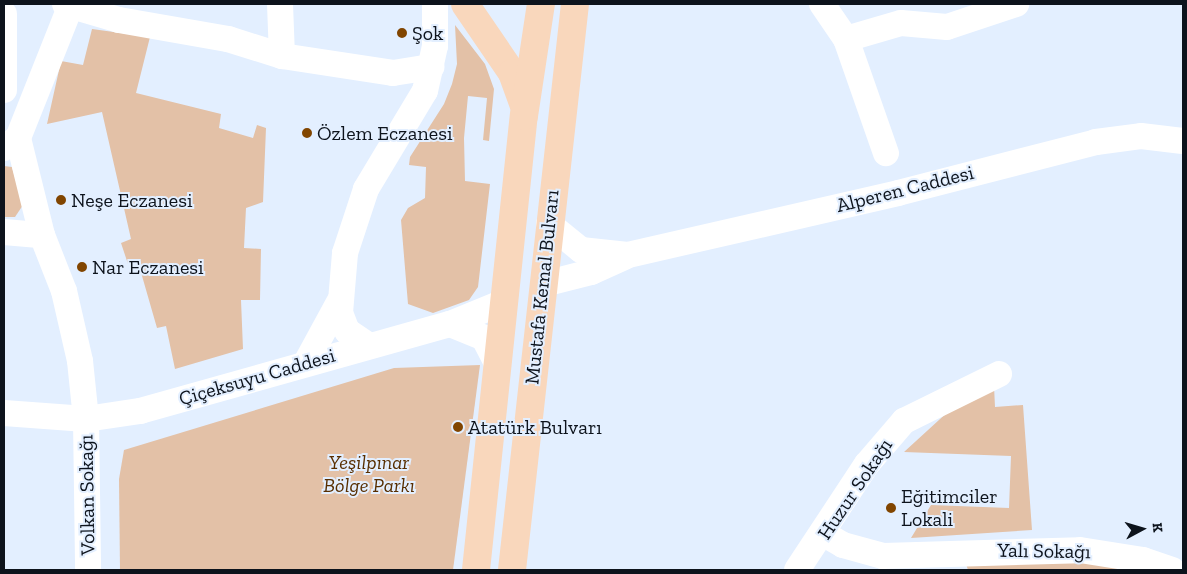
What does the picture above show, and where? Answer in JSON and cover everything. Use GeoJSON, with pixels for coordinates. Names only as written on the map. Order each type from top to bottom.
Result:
{"type":"FeatureCollection","features":[{"type":"Feature","properties":{"kind":"main road","name":"Mustafa Kemal Bulvarı"},"geometry":{"type":"LineString","coordinates":[[465,4],[512,73],[524,116]]}},
{"type":"Feature","properties":{"kind":"main road","name":"Mustafa Kemal Bulvarı"},"geometry":{"type":"LineString","coordinates":[[476,570],[524,116],[542,4]]}},
{"type":"Feature","properties":{"kind":"main road","name":"Mustafa Kemal Bulvarı"},"geometry":{"type":"LineString","coordinates":[[512,570],[549,224],[575,8]]}},
{"type":"Feature","properties":{"kind":"main road"},"geometry":{"type":"LineString","coordinates":[[504,302],[544,284]]}},
{"type":"Feature","properties":{"kind":"street"},"geometry":{"type":"LineString","coordinates":[[12,128],[40,88],[68,4],[119,20],[228,39],[282,56],[393,73],[432,67]]}},
{"type":"Feature","properties":{"kind":"street"},"geometry":{"type":"LineString","coordinates":[[280,4],[282,56]]}},
{"type":"Feature","properties":{"kind":"street"},"geometry":{"type":"LineString","coordinates":[[307,362],[339,302],[345,253],[357,208],[415,109],[432,67],[435,4]]}},
{"type":"Feature","properties":{"kind":"street"},"geometry":{"type":"LineString","coordinates":[[822,4],[846,39],[886,153]]}},
{"type":"Feature","properties":{"kind":"street"},"geometry":{"type":"LineString","coordinates":[[846,39],[901,23],[946,27],[1016,4]]}},
{"type":"Feature","properties":{"kind":"street"},"geometry":{"type":"LineString","coordinates":[[4,14],[4,90]]}},
{"type":"Feature","properties":{"kind":"street"},"geometry":{"type":"LineString","coordinates":[[393,73],[415,109]]}},
{"type":"Feature","properties":{"kind":"street","name":"Volkan Sokağı"},"geometry":{"type":"LineString","coordinates":[[12,128],[42,235],[64,291],[80,361],[86,419],[88,570]]}},
{"type":"Feature","properties":{"kind":"street","name":"Alperen Caddesi"},"geometry":{"type":"LineString","coordinates":[[628,255],[898,193],[1096,142],[1141,136],[1183,141]]}},
{"type":"Feature","properties":{"kind":"street"},"geometry":{"type":"LineString","coordinates":[[549,224],[581,250],[628,255]]}},
{"type":"Feature","properties":{"kind":"street"},"geometry":{"type":"LineString","coordinates":[[4,232],[42,235]]}},
{"type":"Feature","properties":{"kind":"street"},"geometry":{"type":"LineString","coordinates":[[544,284],[591,272],[628,255]]}},
{"type":"Feature","properties":{"kind":"street"},"geometry":{"type":"LineString","coordinates":[[339,302],[347,331],[368,345]]}},
{"type":"Feature","properties":{"kind":"street","name":"Çiçeksuyu Caddesi"},"geometry":{"type":"LineString","coordinates":[[4,413],[86,419],[140,411],[307,362],[450,324],[504,302]]}},
{"type":"Feature","properties":{"kind":"street"},"geometry":{"type":"LineString","coordinates":[[450,324],[484,338],[497,363]]}},
{"type":"Feature","properties":{"kind":"street","name":"Huzur Sokağı"},"geometry":{"type":"LineString","coordinates":[[797,570],[824,534],[867,464],[904,421],[998,374]]}},
{"type":"Feature","properties":{"kind":"street","name":"Yalı Sokağı"},"geometry":{"type":"LineString","coordinates":[[824,534],[843,545],[882,556],[946,562],[1080,550],[1143,560],[1172,570]]}},
{"type":"Feature","properties":{"kind":"green space"},"geometry":{"type":"Polygon","coordinates":[[[455,25],[485,64],[494,89],[489,141],[483,140],[487,98],[468,96],[464,138],[465,181],[490,184],[478,287],[469,300],[433,313],[408,304],[401,220],[408,208],[425,198],[426,167],[409,165],[410,157],[444,104],[452,84],[457,64],[455,25]]]}},
{"type":"Feature","properties":{"kind":"green space"},"geometry":{"type":"Polygon","coordinates":[[[92,29],[150,37],[136,93],[221,114],[219,128],[253,138],[257,125],[266,128],[263,202],[246,208],[244,248],[261,249],[260,300],[241,300],[243,349],[175,369],[166,326],[157,328],[138,262],[128,264],[121,243],[131,239],[102,112],[47,124],[61,61],[83,65],[92,29]]]}},
{"type":"Feature","properties":{"kind":"green space"},"geometry":{"type":"Polygon","coordinates":[[[4,166],[12,167],[23,205],[15,217],[4,217],[4,166]]]}},
{"type":"Feature","properties":{"kind":"green space","name":"Yeşilpınar Bölge Parkı"},"geometry":{"type":"Polygon","coordinates":[[[480,365],[453,570],[120,570],[119,479],[124,450],[394,368],[480,365]]]}},
{"type":"Feature","properties":{"kind":"green space"},"geometry":{"type":"Polygon","coordinates":[[[994,386],[995,407],[1023,405],[1032,530],[911,538],[931,505],[1009,508],[1011,456],[904,452],[951,409],[994,386]]]}},
{"type":"Feature","properties":{"kind":"green space"},"geometry":{"type":"Polygon","coordinates":[[[1044,555],[1140,570],[968,570],[966,564],[1044,555]]]}},
{"type":"Feature","properties":{"kind":"place","name":"Şok"},"geometry":{"type":"Point","coordinates":[402,33]}},
{"type":"Feature","properties":{"kind":"place","name":"Özlem Eczanesi"},"geometry":{"type":"Point","coordinates":[307,133]}},
{"type":"Feature","properties":{"kind":"place","name":"Neşe Eczanesi"},"geometry":{"type":"Point","coordinates":[61,200]}},
{"type":"Feature","properties":{"kind":"place","name":"Nar Eczanesi"},"geometry":{"type":"Point","coordinates":[82,267]}},
{"type":"Feature","properties":{"kind":"place","name":"Atatürk Bulvarı"},"geometry":{"type":"Point","coordinates":[458,427]}},
{"type":"Feature","properties":{"kind":"place","name":"Eğitimciler Lokali"},"geometry":{"type":"Point","coordinates":[891,508]}}]}
